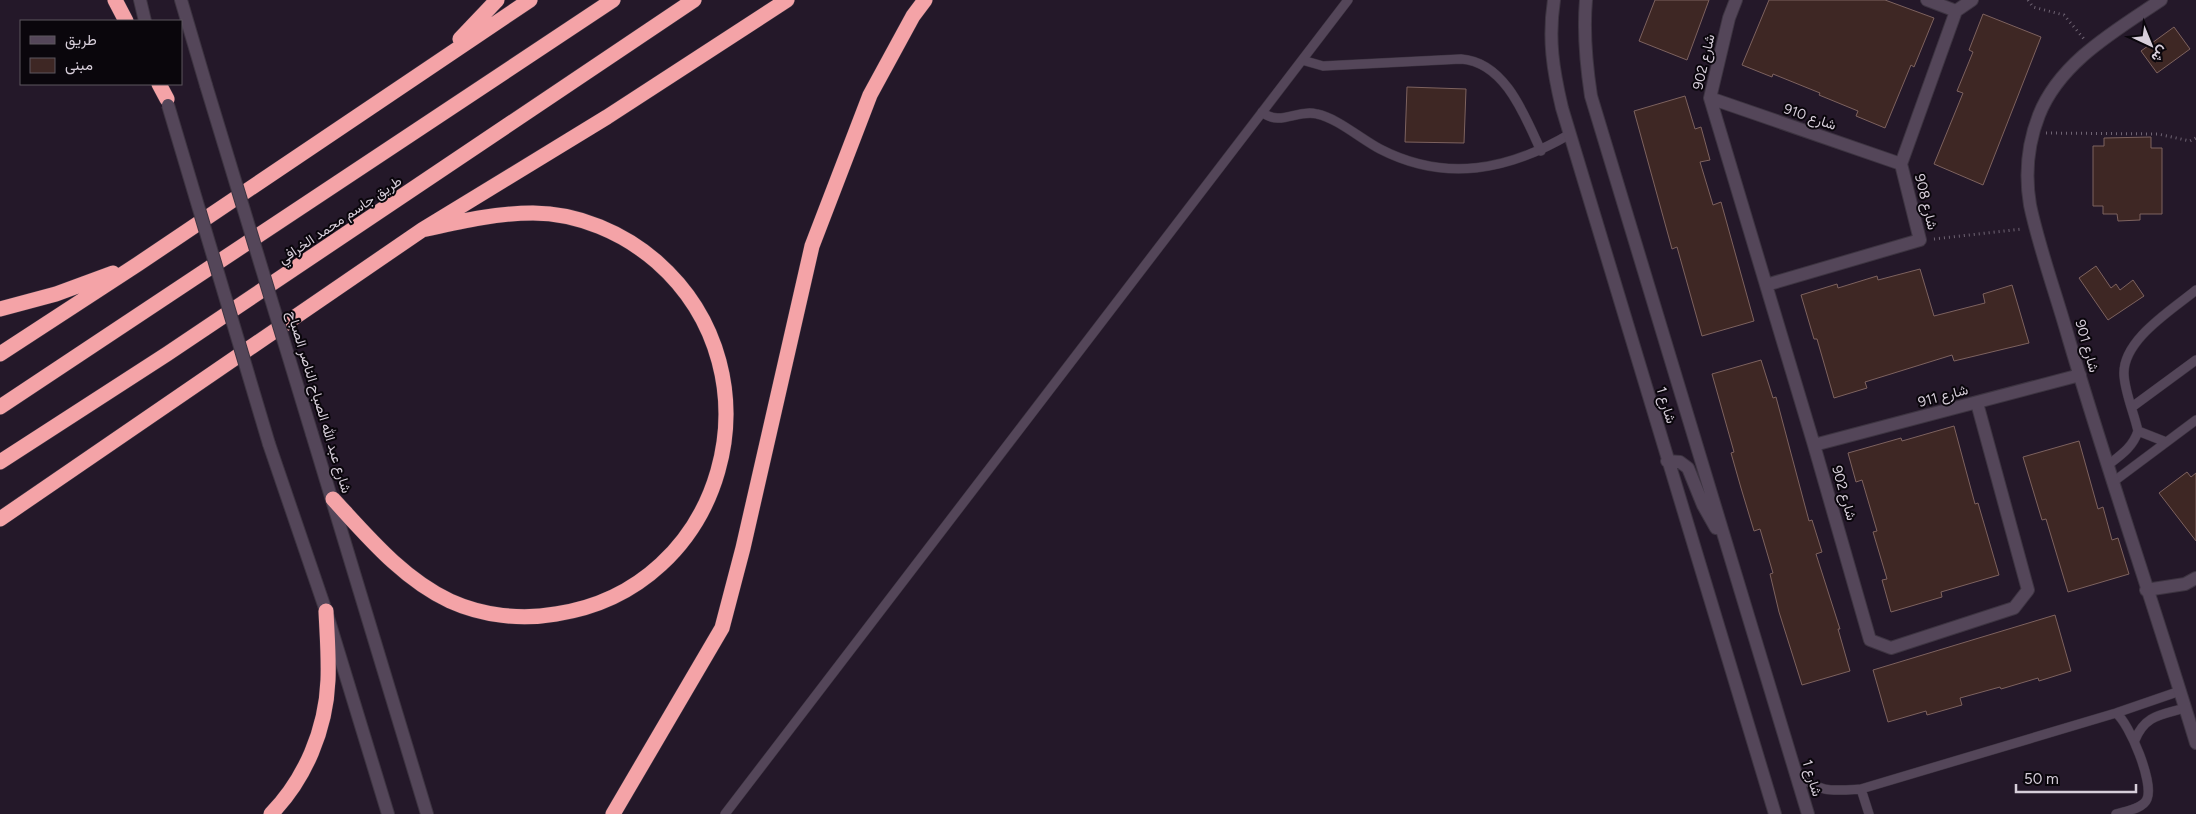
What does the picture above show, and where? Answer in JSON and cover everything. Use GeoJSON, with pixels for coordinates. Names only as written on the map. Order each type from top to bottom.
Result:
{"type":"FeatureCollection","features":[{"type":"Feature","properties":{"kind":"highway"},"geometry":{"type":"LineString","coordinates":[[115,0],[125,20]]}},
{"type":"Feature","properties":{"kind":"highway"},"geometry":{"type":"LineString","coordinates":[[436,63],[497,0]]}},
{"type":"Feature","properties":{"kind":"highway"},"geometry":{"type":"LineString","coordinates":[[0,354],[138,264],[530,0]]}},
{"type":"Feature","properties":{"kind":"highway"},"geometry":{"type":"LineString","coordinates":[[0,407],[614,0]]}},
{"type":"Feature","properties":{"kind":"highway","name":"طريق جاسم محمد الخرافي"},"geometry":{"type":"LineString","coordinates":[[0,462],[176,349],[694,0]]}},
{"type":"Feature","properties":{"kind":"highway"},"geometry":{"type":"LineString","coordinates":[[0,519],[422,230],[607,117],[786,0]]}},
{"type":"Feature","properties":{"kind":"highway"},"geometry":{"type":"LineString","coordinates":[[613,814],[722,628],[743,548],[812,246],[870,95],[913,16],[925,0]]}},
{"type":"Feature","properties":{"kind":"highway"},"geometry":{"type":"LineString","coordinates":[[160,85],[168,102]]}},
{"type":"Feature","properties":{"kind":"highway"},"geometry":{"type":"LineString","coordinates":[[333,499],[393,562],[438,595],[471,610],[521,617],[544,616],[567,613],[604,601],[640,581],[674,550],[689,531],[700,514],[717,479],[722,460],[727,418],[727,396],[720,359],[698,310],[672,275],[653,258],[634,244],[591,223],[560,215],[508,214],[422,230]]}},
{"type":"Feature","properties":{"kind":"highway"},"geometry":{"type":"LineString","coordinates":[[0,309],[56,294],[138,264]]}},
{"type":"Feature","properties":{"kind":"highway"},"geometry":{"type":"LineString","coordinates":[[271,814],[291,791],[308,763],[322,717],[328,680],[326,611]]}},
{"type":"Feature","properties":{"kind":"street"},"geometry":{"type":"LineString","coordinates":[[140,0],[145,20]]}},
{"type":"Feature","properties":{"kind":"street","name":"شارع عبد الله الصباح الناصر الصباح"},"geometry":{"type":"LineString","coordinates":[[181,0],[427,814]]}},
{"type":"Feature","properties":{"kind":"street","name":"شارع 1"},"geometry":{"type":"LineString","coordinates":[[1554,0],[1551,22],[1552,63],[1570,134],[1667,461],[1775,814]]}},
{"type":"Feature","properties":{"kind":"street","name":"شارع 1"},"geometry":{"type":"LineString","coordinates":[[1586,0],[1584,33],[1591,96],[1723,538],[1808,814]]}},
{"type":"Feature","properties":{"kind":"street","name":"شارع 902"},"geometry":{"type":"LineString","coordinates":[[1736,0],[1729,18],[1710,98],[1814,445],[1870,640],[1891,648],[2014,608],[2028,590],[1977,403]]}},
{"type":"Feature","properties":{"kind":"street"},"geometry":{"type":"LineString","coordinates":[[1926,0],[1956,11],[1972,0]]}},
{"type":"Feature","properties":{"kind":"street","name":"شارع 901"},"geometry":{"type":"LineString","coordinates":[[2160,0],[2082,57],[2057,84],[2040,114],[2034,133],[2027,175],[2030,205],[2080,375],[2146,590],[2196,743]]}},
{"type":"Feature","properties":{"kind":"street","name":"شارع 908"},"geometry":{"type":"LineString","coordinates":[[1766,285],[1920,240],[1901,164],[1956,11]]}},
{"type":"Feature","properties":{"kind":"street","name":"شارع 910"},"geometry":{"type":"LineString","coordinates":[[1710,98],[1901,164]]}},
{"type":"Feature","properties":{"kind":"street"},"geometry":{"type":"LineString","coordinates":[[168,102],[269,444],[326,611],[388,814]]}},
{"type":"Feature","properties":{"kind":"street","name":"شارع 911"},"geometry":{"type":"LineString","coordinates":[[1814,445],[2080,375]]}},
{"type":"Feature","properties":{"kind":"street"},"geometry":{"type":"LineString","coordinates":[[1667,461],[1680,462],[1688,468],[1703,505],[1723,538]]}},
{"type":"Feature","properties":{"kind":"street"},"geometry":{"type":"LineString","coordinates":[[2146,590],[2185,584],[2196,578]]}},
{"type":"Feature","properties":{"kind":"lane"},"geometry":{"type":"LineString","coordinates":[[725,814],[1348,0]]}},
{"type":"Feature","properties":{"kind":"lane"},"geometry":{"type":"LineString","coordinates":[[1302,60],[1323,66],[1461,60],[1476,62],[1489,69],[1511,93],[1521,109],[1541,151]]}},
{"type":"Feature","properties":{"kind":"lane"},"geometry":{"type":"LineString","coordinates":[[1262,112],[1278,119],[1299,114],[1317,114],[1382,150],[1429,165],[1462,168],[1494,166],[1541,151],[1570,134]]}},
{"type":"Feature","properties":{"kind":"lane"},"geometry":{"type":"LineString","coordinates":[[2108,465],[2128,449],[2135,440],[2138,430],[2124,375],[2126,358],[2134,343],[2196,290]]}},
{"type":"Feature","properties":{"kind":"lane"},"geometry":{"type":"LineString","coordinates":[[2132,407],[2196,360]]}},
{"type":"Feature","properties":{"kind":"lane"},"geometry":{"type":"LineString","coordinates":[[2113,482],[2196,420]]}},
{"type":"Feature","properties":{"kind":"lane"},"geometry":{"type":"LineString","coordinates":[[2138,430],[2166,442]]}},
{"type":"Feature","properties":{"kind":"lane"},"geometry":{"type":"LineString","coordinates":[[1796,775],[1815,788],[1834,790],[1861,789],[2116,713],[2180,691]]}},
{"type":"Feature","properties":{"kind":"lane"},"geometry":{"type":"LineString","coordinates":[[2135,740],[2140,728],[2146,722],[2157,716],[2185,708]]}},
{"type":"Feature","properties":{"kind":"lane"},"geometry":{"type":"LineString","coordinates":[[2116,713],[2123,718],[2135,740],[2149,791],[2146,801],[2140,806],[2116,814]]}},
{"type":"Feature","properties":{"kind":"lane"},"geometry":{"type":"LineString","coordinates":[[1861,789],[1869,814]]}},
{"type":"Feature","properties":{"kind":"path"},"geometry":{"type":"LineString","coordinates":[[2028,0],[2034,6],[2064,15],[2092,49]]}},
{"type":"Feature","properties":{"kind":"path"},"geometry":{"type":"LineString","coordinates":[[2034,133],[2158,134],[2190,141],[2196,138]]}},
{"type":"Feature","properties":{"kind":"path"},"geometry":{"type":"LineString","coordinates":[[1920,240],[2037,227]]}},
{"type":"Feature","properties":{"kind":"building"},"geometry":{"type":"Polygon","coordinates":[[[1655,0],[1709,0],[1687,60],[1639,41],[1655,0]]]}},
{"type":"Feature","properties":{"kind":"building"},"geometry":{"type":"Polygon","coordinates":[[[1769,0],[1885,0],[1934,18],[1914,67],[1911,65],[1885,128],[1856,116],[1858,111],[1819,95],[1820,93],[1773,74],[1772,77],[1742,65],[1769,0]]]}},
{"type":"Feature","properties":{"kind":"building"},"geometry":{"type":"Polygon","coordinates":[[[1983,14],[2041,37],[1983,185],[1934,164],[1963,93],[1957,91],[1973,52],[1969,50],[1983,14]]]}},
{"type":"Feature","properties":{"kind":"building"},"geometry":{"type":"Polygon","coordinates":[[[2174,27],[2190,49],[2157,73],[2141,51],[2174,27]]]}},
{"type":"Feature","properties":{"kind":"building"},"geometry":{"type":"Polygon","coordinates":[[[1407,87],[1466,89],[1464,143],[1405,142],[1407,87]]]}},
{"type":"Feature","properties":{"kind":"building"},"geometry":{"type":"Polygon","coordinates":[[[1685,96],[1695,129],[1701,127],[1710,160],[1700,162],[1713,205],[1721,202],[1754,321],[1702,336],[1677,247],[1672,249],[1634,111],[1685,96]]]}},
{"type":"Feature","properties":{"kind":"building"},"geometry":{"type":"Polygon","coordinates":[[[2151,137],[2151,148],[2162,148],[2162,214],[2140,214],[2140,220],[2118,221],[2117,214],[2103,214],[2103,206],[2093,206],[2093,146],[2104,146],[2104,138],[2151,137]]]}},
{"type":"Feature","properties":{"kind":"building"},"geometry":{"type":"Polygon","coordinates":[[[2096,266],[2111,288],[2116,284],[2120,290],[2133,280],[2144,296],[2108,320],[2079,278],[2096,266]]]}},
{"type":"Feature","properties":{"kind":"building"},"geometry":{"type":"Polygon","coordinates":[[[1920,269],[1934,316],[1985,303],[1983,294],[2012,285],[2029,343],[1954,361],[1952,355],[1865,382],[1867,388],[1834,398],[1817,339],[1814,339],[1801,295],[1837,284],[1838,288],[1877,276],[1878,280],[1920,269]]]}},
{"type":"Feature","properties":{"kind":"building"},"geometry":{"type":"Polygon","coordinates":[[[1761,360],[1773,398],[1776,397],[1809,521],[1812,520],[1822,552],[1816,554],[1840,629],[1838,629],[1850,671],[1802,685],[1779,612],[1770,574],[1773,573],[1760,529],[1754,531],[1741,488],[1731,453],[1734,452],[1712,374],[1761,360]]]}},
{"type":"Feature","properties":{"kind":"building"},"geometry":{"type":"Polygon","coordinates":[[[1954,426],[1975,504],[1978,503],[1999,575],[1941,592],[1942,597],[1891,612],[1882,580],[1887,579],[1873,532],[1877,531],[1862,480],[1856,482],[1848,453],[1901,438],[1902,441],[1954,426]]]}},
{"type":"Feature","properties":{"kind":"building"},"geometry":{"type":"Polygon","coordinates":[[[2079,441],[2098,509],[2103,507],[2112,540],[2118,538],[2129,574],[2068,592],[2046,519],[2042,520],[2023,457],[2079,441]]]}},
{"type":"Feature","properties":{"kind":"building"},"geometry":{"type":"Polygon","coordinates":[[[2187,472],[2191,477],[2196,473],[2196,541],[2159,493],[2187,472]]]}},
{"type":"Feature","properties":{"kind":"building"},"geometry":{"type":"Polygon","coordinates":[[[2055,615],[2071,671],[2039,681],[2038,678],[1960,698],[1962,705],[1927,715],[1926,711],[1888,722],[1873,670],[2055,615]]]}}]}
